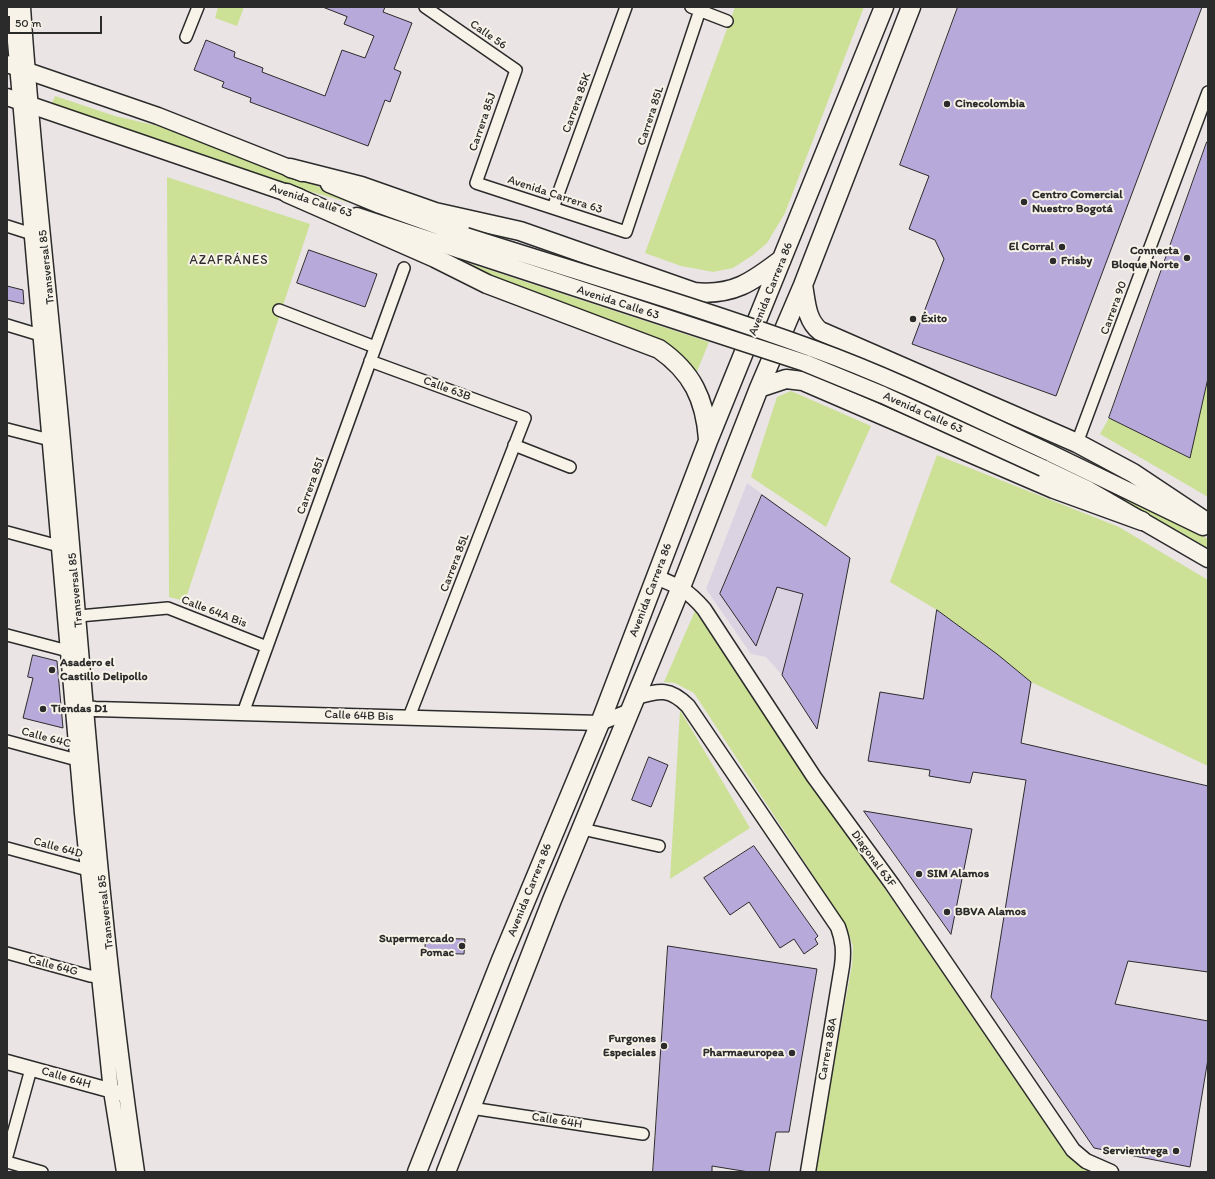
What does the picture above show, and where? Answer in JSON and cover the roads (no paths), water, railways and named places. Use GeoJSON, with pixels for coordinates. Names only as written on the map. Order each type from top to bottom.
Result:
{"type":"FeatureCollection","features":[{"type":"Feature","properties":{"kind":"main road","name":"Avenida Carrera 86"},"geometry":{"type":"LineString","coordinates":[[417,1172],[501,960],[600,723],[708,441],[784,257],[884,7]]}},
{"type":"Feature","properties":{"kind":"main road","name":"Avenida Carrera 86"},"geometry":{"type":"LineString","coordinates":[[450,1171],[471,1108],[582,829],[681,587],[759,388],[803,285],[911,7]]}},
{"type":"Feature","properties":{"kind":"main road","name":"Avenida Calle 63"},"geometry":{"type":"LineString","coordinates":[[17,67],[158,116],[290,168],[380,205],[463,243],[805,363],[883,395],[1087,489],[1208,559]]}},
{"type":"Feature","properties":{"kind":"main road","name":"Avenida Calle 63"},"geometry":{"type":"LineString","coordinates":[[19,101],[287,193],[746,326],[815,349],[892,381],[1048,452],[1208,529]]}},
{"type":"Feature","properties":{"kind":"main road"},"geometry":{"type":"LineString","coordinates":[[290,168],[361,186],[435,212],[520,231],[694,292],[721,293],[738,288],[760,276],[784,257]]}},
{"type":"Feature","properties":{"kind":"main road"},"geometry":{"type":"LineString","coordinates":[[287,193],[435,258],[487,284],[659,349],[680,366],[698,394],[706,418],[708,441]]}},
{"type":"Feature","properties":{"kind":"main road"},"geometry":{"type":"LineString","coordinates":[[803,285],[808,315],[812,323],[820,331],[1078,443],[1155,487],[1208,523]]}},
{"type":"Feature","properties":{"kind":"main road"},"geometry":{"type":"LineString","coordinates":[[759,388],[786,379],[803,381],[1054,489],[1142,521]]}},
{"type":"Feature","properties":{"kind":"street","name":"Transversal 85"},"geometry":{"type":"LineString","coordinates":[[12,7],[19,101],[32,234],[43,291],[40,335],[77,760],[111,1091],[124,1172]]}},
{"type":"Feature","properties":{"kind":"street","name":"Transversal 85"},"geometry":{"type":"LineString","coordinates":[[17,67],[22,7]]}},
{"type":"Feature","properties":{"kind":"street"},"geometry":{"type":"LineString","coordinates":[[186,37],[198,7]]}},
{"type":"Feature","properties":{"kind":"street","name":"Carrera 85K"},"geometry":{"type":"LineString","coordinates":[[553,208],[626,7]]}},
{"type":"Feature","properties":{"kind":"street","name":"Calle 56"},"geometry":{"type":"LineString","coordinates":[[429,8],[516,70]]}},
{"type":"Feature","properties":{"kind":"street"},"geometry":{"type":"LineString","coordinates":[[697,8],[727,21]]}},
{"type":"Feature","properties":{"kind":"street","name":"Carrera 85L"},"geometry":{"type":"LineString","coordinates":[[626,232],[697,8]]}},
{"type":"Feature","properties":{"kind":"street","name":"Carrera 85J"},"geometry":{"type":"LineString","coordinates":[[476,183],[516,70]]}},
{"type":"Feature","properties":{"kind":"street","name":"Carrera 90"},"geometry":{"type":"LineString","coordinates":[[1078,443],[1208,92]]}},
{"type":"Feature","properties":{"kind":"street","name":"Transversal 85"},"geometry":{"type":"LineString","coordinates":[[19,101],[43,291],[79,616],[102,874],[126,1095],[137,1172]]}},
{"type":"Feature","properties":{"kind":"street","name":"Avenida Carrera 63"},"geometry":{"type":"LineString","coordinates":[[476,183],[626,232]]}},
{"type":"Feature","properties":{"kind":"street"},"geometry":{"type":"LineString","coordinates":[[7,226],[32,234]]}},
{"type":"Feature","properties":{"kind":"street","name":"Carrera 85I"},"geometry":{"type":"LineString","coordinates":[[243,713],[404,268]]}},
{"type":"Feature","properties":{"kind":"street"},"geometry":{"type":"LineString","coordinates":[[279,310],[375,347]]}},
{"type":"Feature","properties":{"kind":"street"},"geometry":{"type":"LineString","coordinates":[[7,325],[40,335]]}},
{"type":"Feature","properties":{"kind":"street","name":"Calle 63B"},"geometry":{"type":"LineString","coordinates":[[370,361],[525,418]]}},
{"type":"Feature","properties":{"kind":"street","name":"Carrera 85L"},"geometry":{"type":"LineString","coordinates":[[409,717],[525,418]]}},
{"type":"Feature","properties":{"kind":"street"},"geometry":{"type":"LineString","coordinates":[[7,429],[50,440]]}},
{"type":"Feature","properties":{"kind":"street"},"geometry":{"type":"LineString","coordinates":[[514,445],[570,467]]}},
{"type":"Feature","properties":{"kind":"street"},"geometry":{"type":"LineString","coordinates":[[7,532],[59,546]]}},
{"type":"Feature","properties":{"kind":"street","name":"Diagonal 63F"},"geometry":{"type":"LineString","coordinates":[[656,577],[681,587],[693,596],[704,609],[814,777],[892,884],[1047,1112],[1078,1155],[1097,1167],[1111,1172]]}},
{"type":"Feature","properties":{"kind":"street","name":"Calle 64A Bis"},"geometry":{"type":"LineString","coordinates":[[79,616],[168,608],[267,646]]}},
{"type":"Feature","properties":{"kind":"street"},"geometry":{"type":"LineString","coordinates":[[66,632],[72,651],[76,698],[80,706],[87,708]]}},
{"type":"Feature","properties":{"kind":"street"},"geometry":{"type":"LineString","coordinates":[[7,635],[68,651]]}},
{"type":"Feature","properties":{"kind":"street","name":"Carrera 88A"},"geometry":{"type":"LineString","coordinates":[[633,704],[660,691],[669,692],[680,698],[688,706],[838,927],[844,950],[808,1172]]}},
{"type":"Feature","properties":{"kind":"street","name":"Calle 64B Bis"},"geometry":{"type":"LineString","coordinates":[[87,708],[600,723],[633,704]]}},
{"type":"Feature","properties":{"kind":"street","name":"Calle 64C"},"geometry":{"type":"LineString","coordinates":[[7,741],[77,760]]}},
{"type":"Feature","properties":{"kind":"street"},"geometry":{"type":"LineString","coordinates":[[582,829],[659,846]]}},
{"type":"Feature","properties":{"kind":"street","name":"Calle 64D"},"geometry":{"type":"LineString","coordinates":[[7,848],[102,874]]}},
{"type":"Feature","properties":{"kind":"street","name":"Calle 64G"},"geometry":{"type":"LineString","coordinates":[[7,953],[90,976],[99,977]]}},
{"type":"Feature","properties":{"kind":"street","name":"Calle 64H"},"geometry":{"type":"LineString","coordinates":[[7,1062],[126,1095]]}},
{"type":"Feature","properties":{"kind":"street"},"geometry":{"type":"LineString","coordinates":[[7,1156],[31,1069]]}},
{"type":"Feature","properties":{"kind":"street","name":"Calle 64H"},"geometry":{"type":"LineString","coordinates":[[471,1108],[643,1134]]}},
{"type":"Feature","properties":{"kind":"street"},"geometry":{"type":"LineString","coordinates":[[7,1162],[42,1172]]}},
{"type":"Feature","properties":{"kind":"place","name":"Cinecolombia"},"geometry":{"type":"Point","coordinates":[947,104]}},
{"type":"Feature","properties":{"kind":"place","name":"Centro Comercial Nuestro Bogotá"},"geometry":{"type":"Point","coordinates":[1024,202]}},
{"type":"Feature","properties":{"kind":"place","name":"El Corral"},"geometry":{"type":"Point","coordinates":[1062,247]}},
{"type":"Feature","properties":{"kind":"place","name":"Connecta Bloque Norte"},"geometry":{"type":"Point","coordinates":[1187,258]}},
{"type":"Feature","properties":{"kind":"place","name":"Frisby"},"geometry":{"type":"Point","coordinates":[1053,261]}},
{"type":"Feature","properties":{"kind":"place","name":"Éxito"},"geometry":{"type":"Point","coordinates":[913,319]}},
{"type":"Feature","properties":{"kind":"place","name":"Asadero el Castillo Delipollo"},"geometry":{"type":"Point","coordinates":[52,670]}},
{"type":"Feature","properties":{"kind":"place","name":"Tiendas D1"},"geometry":{"type":"Point","coordinates":[43,709]}},
{"type":"Feature","properties":{"kind":"place","name":"SIM Alamos"},"geometry":{"type":"Point","coordinates":[919,874]}},
{"type":"Feature","properties":{"kind":"place","name":"BBVA Alamos"},"geometry":{"type":"Point","coordinates":[947,912]}},
{"type":"Feature","properties":{"kind":"place","name":"Supermercado Pomac"},"geometry":{"type":"Point","coordinates":[462,946]}},
{"type":"Feature","properties":{"kind":"place","name":"Furgones Especiales"},"geometry":{"type":"Point","coordinates":[664,1046]}},
{"type":"Feature","properties":{"kind":"place","name":"Pharmaeuropea"},"geometry":{"type":"Point","coordinates":[792,1053]}},
{"type":"Feature","properties":{"kind":"place","name":"Servientrega"},"geometry":{"type":"Point","coordinates":[1176,1151]}},
{"type":"Feature","properties":{"kind":"district","name":"AZAFRÁNES"},"geometry":{"type":"Point","coordinates":[229,261]}}]}
